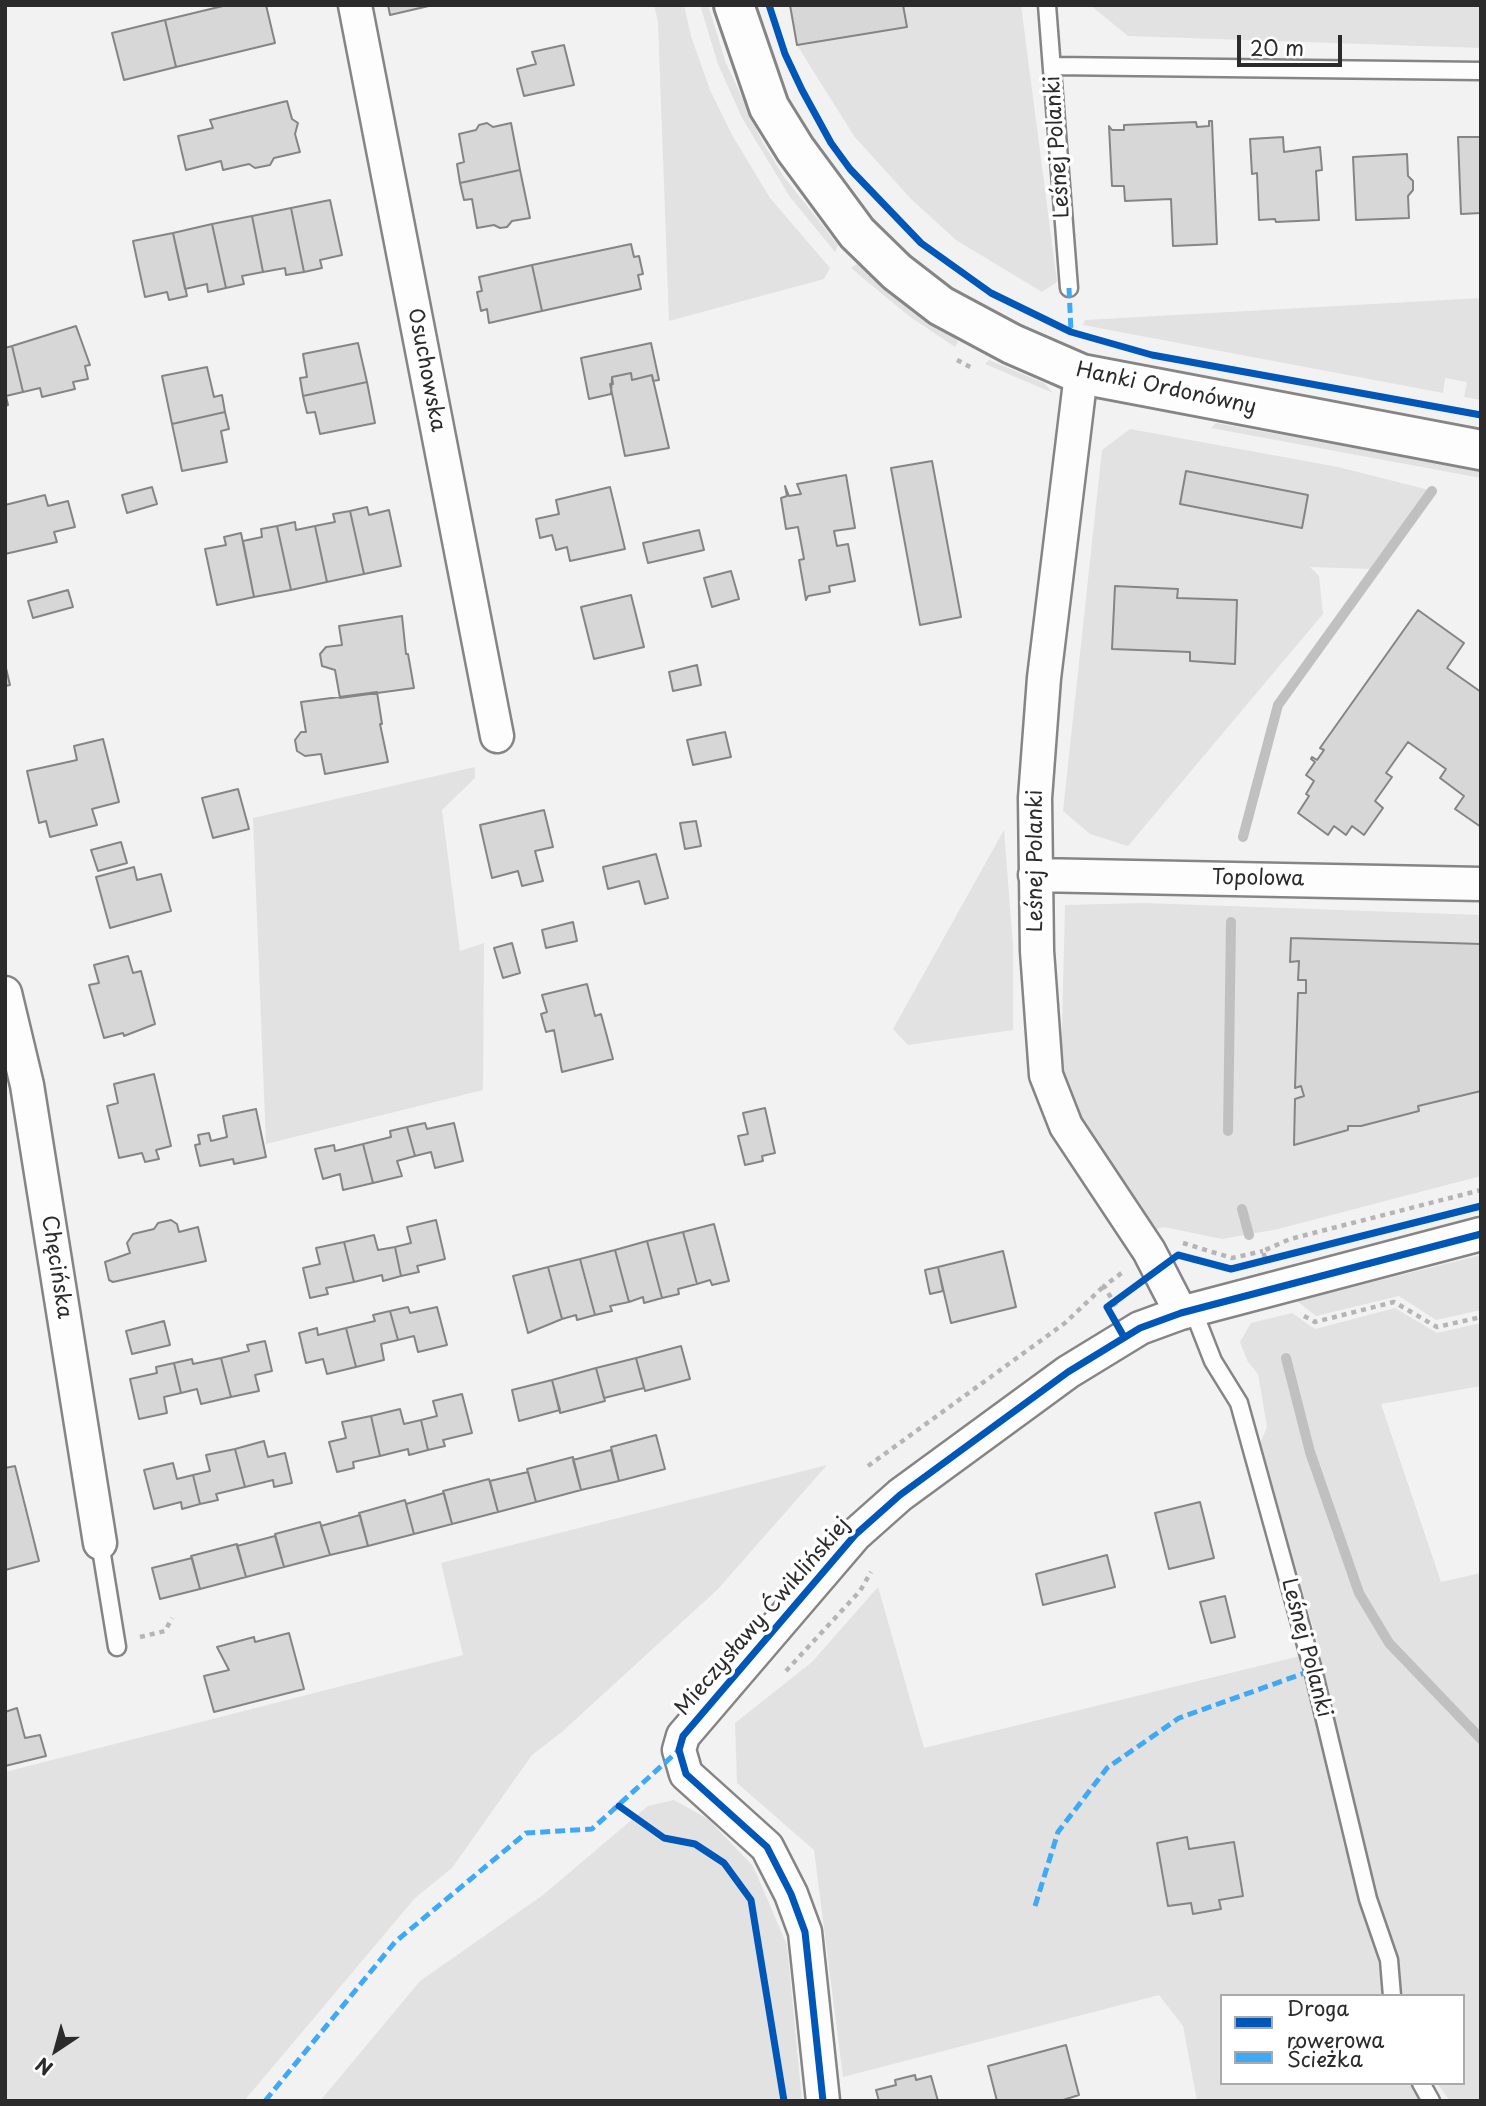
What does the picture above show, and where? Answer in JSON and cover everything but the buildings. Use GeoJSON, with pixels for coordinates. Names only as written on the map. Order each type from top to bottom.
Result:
{"type":"FeatureCollection","features":[{"type":"Feature","properties":{"kind":"street","name":"Osuchowska"},"geometry":{"type":"LineString","coordinates":[[355,5],[497,736]]}},
{"type":"Feature","properties":{"kind":"street","name":"Hanki Ordonówny"},"geometry":{"type":"LineString","coordinates":[[734,5],[769,107],[827,196],[857,233],[897,272],[941,306],[1012,344],[1081,374],[1481,450]]}},
{"type":"Feature","properties":{"kind":"street","name":"Leśnej Polanki"},"geometry":{"type":"LineString","coordinates":[[1081,374],[1040,726],[1035,875],[1037,951],[1046,1075],[1066,1126],[1187,1311]]}},
{"type":"Feature","properties":{"kind":"street","name":"Topolowa"},"geometry":{"type":"LineString","coordinates":[[1035,875],[1481,884]]}},
{"type":"Feature","properties":{"kind":"street","name":"Chęcińska"},"geometry":{"type":"LineString","coordinates":[[5,993],[27,1085],[100,1543]]}},
{"type":"Feature","properties":{"kind":"street","name":"Mieczysławy Ćwiklińskiej"},"geometry":{"type":"LineString","coordinates":[[823,2101],[804,1932],[791,1894],[767,1847],[686,1774],[679,1750],[683,1736],[855,1535],[900,1495],[1068,1372],[1140,1328],[1187,1311],[1481,1234]]}},
{"type":"Feature","properties":{"kind":"lane","name":"Leśnej Polanki"},"geometry":{"type":"LineString","coordinates":[[1047,5],[1069,288]]}},
{"type":"Feature","properties":{"kind":"lane"},"geometry":{"type":"LineString","coordinates":[[1053,66],[1481,71]]}},
{"type":"Feature","properties":{"kind":"lane","name":"Leśnej Polanki"},"geometry":{"type":"LineString","coordinates":[[1187,1311],[1239,1403],[1313,1670],[1368,1899],[1389,1960],[1392,1994]]}},
{"type":"Feature","properties":{"kind":"lane"},"geometry":{"type":"LineString","coordinates":[[100,1543],[117,1647]]}},
{"type":"Feature","properties":{"kind":"lane"},"geometry":{"type":"LineString","coordinates":[[1422,2085],[1431,2101]]}},
{"type":"Feature","properties":{"kind":"path"},"geometry":{"type":"LineString","coordinates":[[1254,1263],[1279,1257]]}},
{"type":"Feature","properties":{"kind":"path"},"geometry":{"type":"LineString","coordinates":[[1124,1337],[1107,1307],[1159,1269]]}},
{"type":"Feature","properties":{"kind":"path"},"geometry":{"type":"LineString","coordinates":[[868,1466],[1065,1324],[1104,1286]]}},
{"type":"Feature","properties":{"kind":"path"},"geometry":{"type":"LineString","coordinates":[[784,1673],[860,1591],[872,1569]]}},
{"type":"Feature","properties":{"kind":"path"},"geometry":{"type":"LineString","coordinates":[[140,1637],[165,1631],[172,1618]]}},
{"type":"Feature","properties":{"kind":"shaded area"},"geometry":{"type":"Polygon","coordinates":[[[654,5],[684,5],[691,36],[710,90],[732,135],[770,198],[830,268],[824,279],[669,321],[658,22],[654,5]]]}},
{"type":"Feature","properties":{"kind":"shaded area"},"geometry":{"type":"Polygon","coordinates":[[[700,5],[708,5],[726,63],[762,141],[784,177],[838,245],[835,252],[790,197],[742,118],[718,64],[700,5]]]}},
{"type":"Feature","properties":{"kind":"shaded area"},"geometry":{"type":"Polygon","coordinates":[[[790,5],[1021,5],[1057,282],[1042,292],[956,240],[911,199],[854,136],[797,45],[790,5]]]}},
{"type":"Feature","properties":{"kind":"shaded area"},"geometry":{"type":"Polygon","coordinates":[[[1090,5],[1481,5],[1481,48],[1128,36],[1090,5]]]}},
{"type":"Feature","properties":{"kind":"shaded area"},"geometry":{"type":"Polygon","coordinates":[[[857,264],[906,306],[955,338],[958,342],[955,347],[909,316],[851,268],[857,264]]]}},
{"type":"Feature","properties":{"kind":"shaded area"},"geometry":{"type":"Polygon","coordinates":[[[1481,298],[1481,400],[1464,397],[1467,382],[1445,378],[1443,393],[1083,325],[1085,320],[1481,298]]]}},
{"type":"Feature","properties":{"kind":"shaded area"},"geometry":{"type":"Polygon","coordinates":[[[989,360],[1044,383],[1053,393],[985,364],[989,360]]]}},
{"type":"Feature","properties":{"kind":"shaded area"},"geometry":{"type":"Polygon","coordinates":[[[1216,423],[1481,471],[1481,478],[1211,428],[1216,423]]]}},
{"type":"Feature","properties":{"kind":"shaded area"},"geometry":{"type":"Polygon","coordinates":[[[1130,429],[1338,467],[1429,490],[1370,569],[1310,567],[1319,576],[1323,614],[1128,846],[1090,834],[1063,811],[1102,450],[1130,429]]]}},
{"type":"Feature","properties":{"kind":"shaded area"},"geometry":{"type":"Polygon","coordinates":[[[475,767],[475,778],[442,810],[460,951],[484,943],[483,1090],[266,1144],[253,818],[475,767]]]}},
{"type":"Feature","properties":{"kind":"shaded area"},"geometry":{"type":"Polygon","coordinates":[[[1004,830],[1013,946],[1013,1030],[908,1045],[893,1029],[1004,830]]]}},
{"type":"Feature","properties":{"kind":"shaded area"},"geometry":{"type":"Polygon","coordinates":[[[1144,903],[1481,915],[1481,1176],[1278,1229],[1222,1239],[1164,1227],[1153,1230],[1076,1113],[1061,1066],[1065,905],[1144,903]]]}},
{"type":"Feature","properties":{"kind":"shaded area"},"geometry":{"type":"Polygon","coordinates":[[[1481,1255],[1481,1310],[1436,1320],[1399,1296],[1316,1316],[1297,1301],[1481,1255]]]}},
{"type":"Feature","properties":{"kind":"shaded area"},"geometry":{"type":"Polygon","coordinates":[[[1395,1308],[1437,1333],[1481,1323],[1481,1386],[1381,1404],[1441,1582],[1481,1573],[1481,2101],[1450,2101],[1438,2085],[1465,2085],[1465,1994],[1400,1994],[1397,1973],[1365,1866],[1317,1640],[1258,1448],[1267,1427],[1258,1374],[1248,1362],[1240,1342],[1251,1323],[1292,1313],[1315,1329],[1395,1308]]]}},
{"type":"Feature","properties":{"kind":"shaded area"},"geometry":{"type":"Polygon","coordinates":[[[827,1465],[718,1589],[563,1731],[532,1755],[452,1868],[415,1898],[244,2101],[5,2101],[5,1772],[463,1655],[441,1563],[827,1465]]]}},
{"type":"Feature","properties":{"kind":"shaded area"},"geometry":{"type":"Polygon","coordinates":[[[878,1587],[924,1748],[1300,1656],[1343,1842],[1374,1941],[1384,1994],[1220,1994],[1220,2085],[1417,2085],[1427,2101],[1197,2101],[1183,2026],[1159,1995],[843,2077],[814,1850],[737,1783],[735,1723],[812,1662],[878,1587]]]}},
{"type":"Feature","properties":{"kind":"shaded area"},"geometry":{"type":"Polygon","coordinates":[[[674,1800],[708,1819],[753,1866],[787,1945],[802,2101],[320,2101],[420,1981],[543,1895],[648,1806],[674,1800]]]}},
{"type":"Feature","properties":{"kind":"waterway"},"geometry":{"type":"LineString","coordinates":[[1243,837],[1278,705],[1432,491]]}},
{"type":"Feature","properties":{"kind":"waterway"},"geometry":{"type":"LineString","coordinates":[[1228,1131],[1231,922]]}},
{"type":"Feature","properties":{"kind":"waterway"},"geometry":{"type":"LineString","coordinates":[[1242,1209],[1249,1235]]}},
{"type":"Feature","properties":{"kind":"waterway"},"geometry":{"type":"LineString","coordinates":[[1286,1358],[1310,1452],[1359,1593],[1389,1643],[1481,1739]]}},
{"type":"Feature","properties":{"kind":"marked path"},"geometry":{"type":"LineString","coordinates":[[1069,288],[1071,332]]}},
{"type":"Feature","properties":{"kind":"marked path"},"geometry":{"type":"LineString","coordinates":[[1035,1906],[1058,1832],[1107,1768],[1179,1718],[1313,1670]]}},
{"type":"Feature","properties":{"kind":"marked path"},"geometry":{"type":"LineString","coordinates":[[265,2101],[395,1942],[526,1833],[592,1829],[679,1750]]}},
{"type":"Feature","properties":{"kind":"cycle path"},"geometry":{"type":"LineString","coordinates":[[769,5],[785,54],[802,90],[831,143],[850,169],[921,243],[991,293],[1071,332],[1152,355],[1481,415]]}},
{"type":"Feature","properties":{"kind":"cycle path"},"geometry":{"type":"LineString","coordinates":[[1124,1337],[1107,1307],[1178,1255],[1231,1269],[1481,1206]]}},
{"type":"Feature","properties":{"kind":"cycle path"},"geometry":{"type":"LineString","coordinates":[[823,2101],[805,1932],[791,1894],[767,1847],[686,1774],[679,1750],[683,1736],[855,1535],[900,1495],[1068,1372],[1140,1328],[1181,1313],[1481,1234]]}},
{"type":"Feature","properties":{"kind":"cycle path"},"geometry":{"type":"LineString","coordinates":[[619,1806],[664,1838],[695,1844],[724,1863],[751,1900],[784,2101]]}}]}
